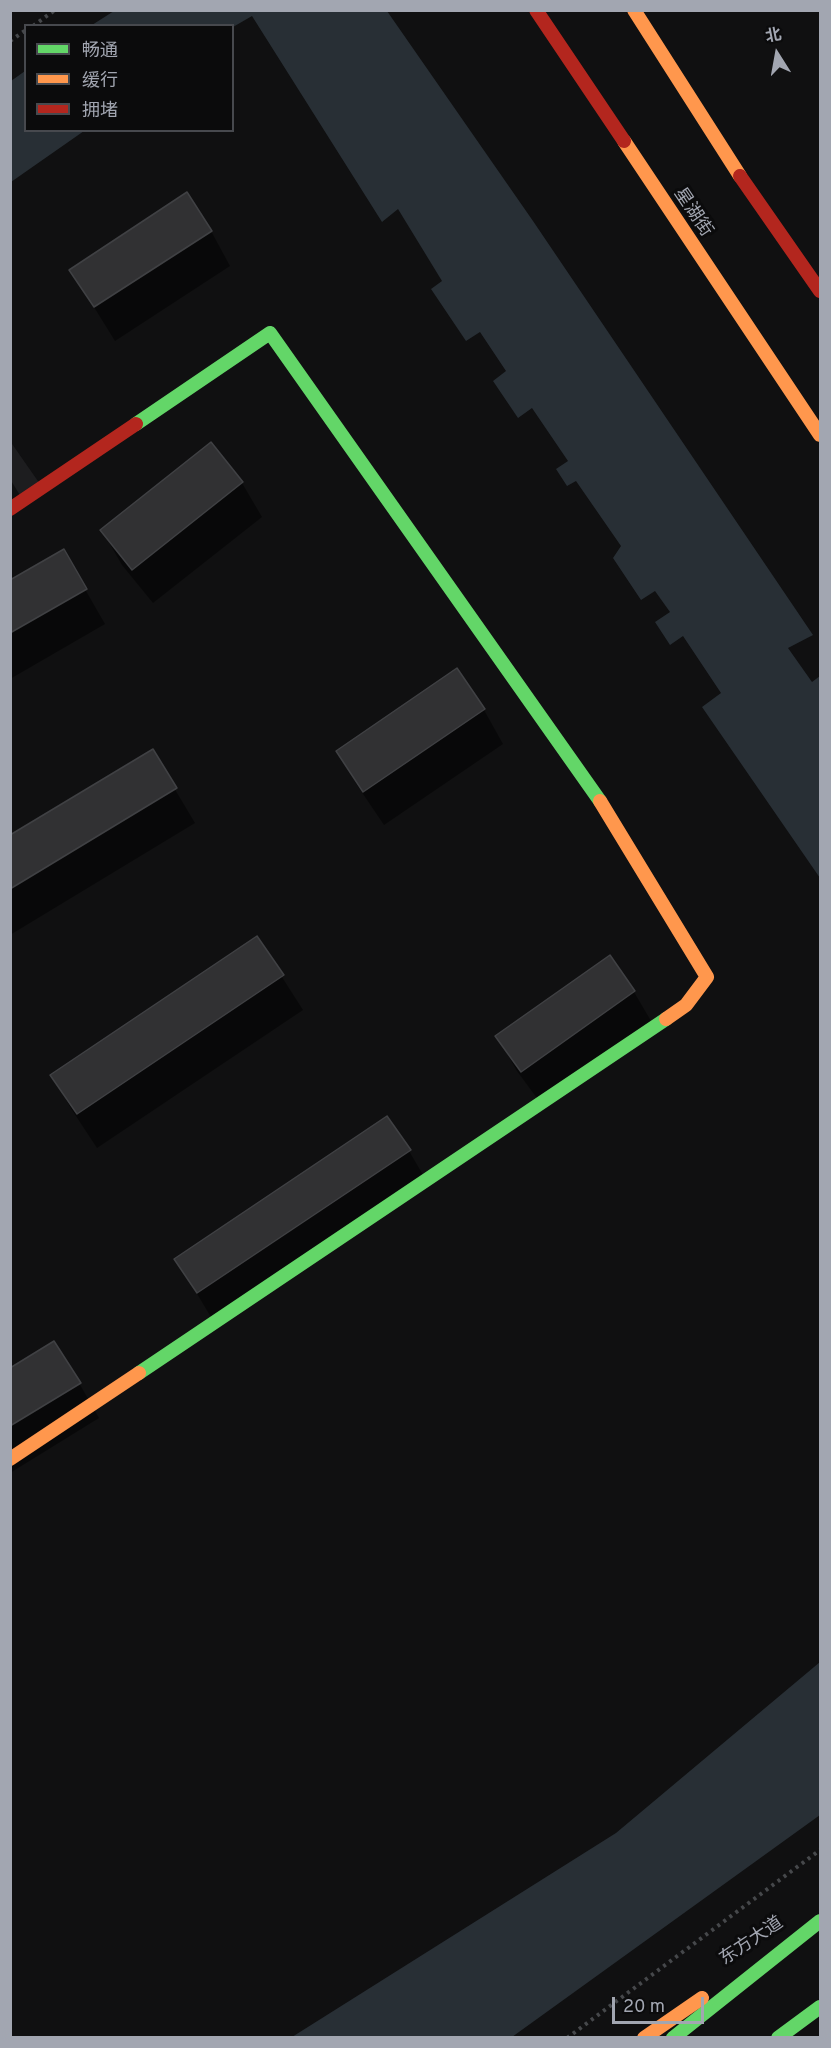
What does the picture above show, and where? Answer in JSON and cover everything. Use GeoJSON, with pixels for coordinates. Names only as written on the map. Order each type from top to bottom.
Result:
{"type":"FeatureCollection","features":[{"type":"Feature","properties":{"kind":"main road","name":"星湖街"},"geometry":{"type":"LineString","coordinates":[[536,10],[820,435]]}},
{"type":"Feature","properties":{"kind":"main road"},"geometry":{"type":"LineString","coordinates":[[634,10],[721,148],[820,291]]}},
{"type":"Feature","properties":{"kind":"main road"},"geometry":{"type":"LineString","coordinates":[[10,509],[270,333],[591,787],[707,977],[686,1005],[10,1459]]}},
{"type":"Feature","properties":{"kind":"main road"},"geometry":{"type":"LineString","coordinates":[[673,2037],[820,1919]]}},
{"type":"Feature","properties":{"kind":"main road","name":"东方大道"},"geometry":{"type":"LineString","coordinates":[[644,2037],[820,1919]]}},
{"type":"Feature","properties":{"kind":"main road"},"geometry":{"type":"LineString","coordinates":[[778,2037],[820,2007]]}},
{"type":"Feature","properties":{"kind":"path"},"geometry":{"type":"LineString","coordinates":[[36,24],[55,10]]}},
{"type":"Feature","properties":{"kind":"path"},"geometry":{"type":"LineString","coordinates":[[10,40],[24,31]]}},
{"type":"Feature","properties":{"kind":"path"},"geometry":{"type":"LineString","coordinates":[[567,2037],[820,1850]]}},
{"type":"Feature","properties":{"kind":"shaded area"},"geometry":{"type":"Polygon","coordinates":[[[114,11],[387,11],[533,221],[813,635],[788,648],[812,682],[820,676],[820,878],[702,707],[721,693],[683,636],[670,645],[655,622],[670,612],[655,591],[641,600],[613,558],[621,546],[576,481],[567,486],[556,469],[568,461],[532,408],[518,418],[493,381],[506,371],[480,332],[466,341],[431,289],[442,281],[398,209],[382,222],[252,16],[234,26],[234,24],[94,24],[114,11]]]}},
{"type":"Feature","properties":{"kind":"shaded area"},"geometry":{"type":"Polygon","coordinates":[[[24,72],[24,132],[83,132],[11,182],[11,81],[24,72]]]}},
{"type":"Feature","properties":{"kind":"shaded area"},"geometry":{"type":"Polygon","coordinates":[[[10,441],[40,484],[10,504],[10,441]]]}},
{"type":"Feature","properties":{"kind":"shaded area"},"geometry":{"type":"Polygon","coordinates":[[[820,1662],[820,1815],[512,2037],[292,2037],[616,1833],[820,1662]]]}},
{"type":"Feature","properties":{"kind":"building"},"geometry":{"type":"Polygon","coordinates":[[[187,192],[212,231],[94,307],[69,270],[187,192]]]}},
{"type":"Feature","properties":{"kind":"building"},"geometry":{"type":"Polygon","coordinates":[[[211,442],[243,482],[132,570],[100,530],[211,442]]]}},
{"type":"Feature","properties":{"kind":"building"},"geometry":{"type":"Polygon","coordinates":[[[64,549],[87,589],[10,633],[10,580],[64,549]]]}},
{"type":"Feature","properties":{"kind":"building"},"geometry":{"type":"Polygon","coordinates":[[[457,668],[485,709],[363,792],[336,751],[457,668]]]}},
{"type":"Feature","properties":{"kind":"building"},"geometry":{"type":"Polygon","coordinates":[[[153,749],[177,788],[10,889],[10,835],[153,749]]]}},
{"type":"Feature","properties":{"kind":"building"},"geometry":{"type":"Polygon","coordinates":[[[257,936],[284,975],[77,1114],[50,1075],[257,936]]]}},
{"type":"Feature","properties":{"kind":"building"},"geometry":{"type":"Polygon","coordinates":[[[610,955],[635,991],[521,1072],[495,1036],[610,955]]]}},
{"type":"Feature","properties":{"kind":"building"},"geometry":{"type":"Polygon","coordinates":[[[387,1116],[411,1150],[197,1293],[174,1259],[387,1116]]]}},
{"type":"Feature","properties":{"kind":"building"},"geometry":{"type":"Polygon","coordinates":[[[54,1341],[81,1383],[10,1426],[10,1368],[54,1341]]]}},
{"type":"Feature","properties":{"kind":"traffic: fast"},"geometry":{"type":"LineString","coordinates":[[136,424],[270,333],[600,801]]}},
{"type":"Feature","properties":{"kind":"traffic: fast"},"geometry":{"type":"LineString","coordinates":[[139,1373],[666,1019]]}},
{"type":"Feature","properties":{"kind":"traffic: fast"},"geometry":{"type":"LineString","coordinates":[[673,2038],[820,1921]]}},
{"type":"Feature","properties":{"kind":"traffic: fast"},"geometry":{"type":"LineString","coordinates":[[778,2038],[820,2007]]}},
{"type":"Feature","properties":{"kind":"traffic: slow"},"geometry":{"type":"LineString","coordinates":[[634,10],[740,176]]}},
{"type":"Feature","properties":{"kind":"traffic: slow"},"geometry":{"type":"LineString","coordinates":[[624,141],[820,435]]}},
{"type":"Feature","properties":{"kind":"traffic: slow"},"geometry":{"type":"LineString","coordinates":[[600,801],[707,977],[686,1005],[666,1019]]}},
{"type":"Feature","properties":{"kind":"traffic: slow"},"geometry":{"type":"LineString","coordinates":[[10,1459],[139,1373]]}},
{"type":"Feature","properties":{"kind":"traffic: slow"},"geometry":{"type":"LineString","coordinates":[[644,2038],[702,1998]]}},
{"type":"Feature","properties":{"kind":"traffic: jam"},"geometry":{"type":"LineString","coordinates":[[536,10],[624,141]]}},
{"type":"Feature","properties":{"kind":"traffic: jam"},"geometry":{"type":"LineString","coordinates":[[740,176],[820,291]]}},
{"type":"Feature","properties":{"kind":"traffic: jam"},"geometry":{"type":"LineString","coordinates":[[10,509],[136,424]]}}]}
